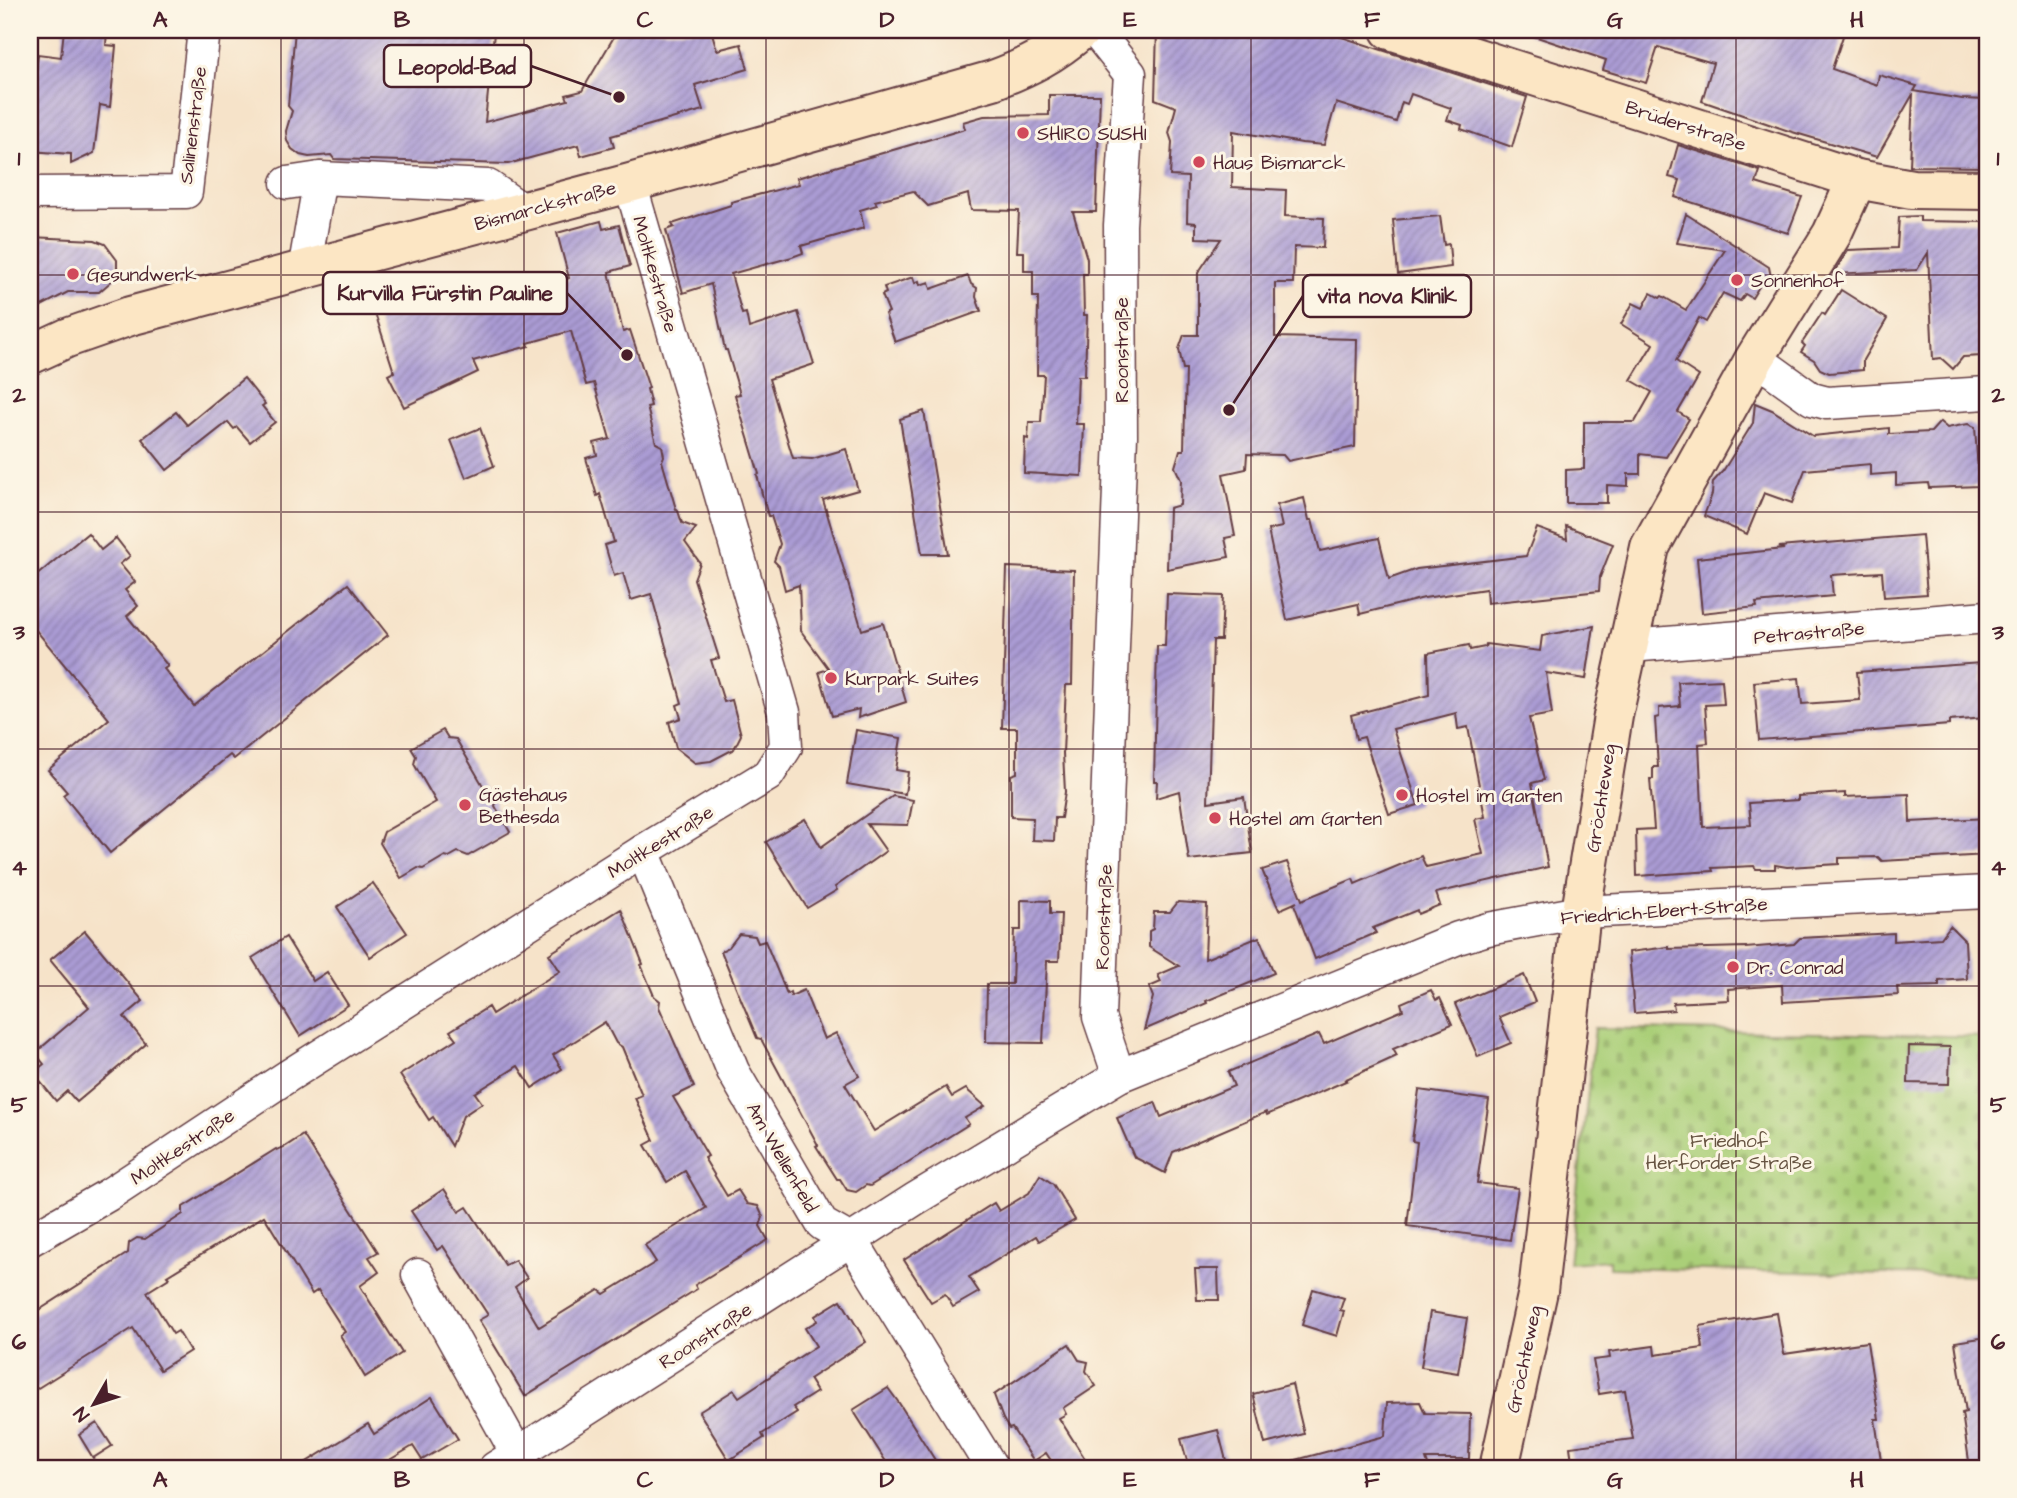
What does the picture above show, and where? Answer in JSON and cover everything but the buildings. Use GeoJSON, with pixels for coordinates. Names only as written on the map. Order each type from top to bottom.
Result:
{"type":"FeatureCollection","features":[{"type":"Feature","properties":{"kind":"main road","name":"Brüderstraße"},"geometry":{"type":"LineString","coordinates":[[1390,30],[1857,179],[1912,189],[1987,190]]}},
{"type":"Feature","properties":{"kind":"main road","name":"Bismarckstraße"},"geometry":{"type":"LineString","coordinates":[[30,355],[67,338],[130,316],[630,183],[993,80],[1023,69],[1070,40]]}},
{"type":"Feature","properties":{"kind":"main road","name":"Gröchteweg"},"geometry":{"type":"LineString","coordinates":[[1499,1468],[1538,1291],[1581,912],[1613,716],[1650,547],[1755,358],[1832,234],[1857,179]]}},
{"type":"Feature","properties":{"kind":"street","name":"Salinenstraße"},"geometry":{"type":"LineString","coordinates":[[30,193],[186,192],[204,30]]}},
{"type":"Feature","properties":{"kind":"street","name":"Roonstraße"},"geometry":{"type":"LineString","coordinates":[[512,1464],[915,1199],[1119,1076],[1099,1017],[1121,436],[1121,225],[1130,74],[1095,30]]}},
{"type":"Feature","properties":{"kind":"street"},"geometry":{"type":"LineString","coordinates":[[287,183],[320,178],[488,186],[524,211]]}},
{"type":"Feature","properties":{"kind":"street"},"geometry":{"type":"LineString","coordinates":[[304,271],[320,178]]}},
{"type":"Feature","properties":{"kind":"street","name":"Moltkestraße"},"geometry":{"type":"LineString","coordinates":[[30,1240],[108,1195],[288,1076],[768,775],[786,747],[784,712],[630,183]]}},
{"type":"Feature","properties":{"kind":"street"},"geometry":{"type":"LineString","coordinates":[[1755,358],[1812,399],[1827,403],[1987,393]]}},
{"type":"Feature","properties":{"kind":"street","name":"Petrastraße"},"geometry":{"type":"LineString","coordinates":[[1630,646],[1987,617]]}},
{"type":"Feature","properties":{"kind":"street","name":"Am Wellenfeld"},"geometry":{"type":"LineString","coordinates":[[643,851],[733,1071],[822,1224],[852,1241],[992,1468]]}},
{"type":"Feature","properties":{"kind":"street","name":"Friedrich-Ebert-Straße"},"geometry":{"type":"LineString","coordinates":[[1119,1076],[1458,938],[1488,929],[1581,912],[1987,892]]}},
{"type":"Feature","properties":{"kind":"street"},"geometry":{"type":"LineString","coordinates":[[418,1275],[512,1464]]}},
{"type":"Feature","properties":{"kind":"green space","name":"Friedhof Herforder Straße"},"geometry":{"type":"Polygon","coordinates":[[[1595,1028],[1987,1037],[1987,1276],[1609,1268],[1609,1260],[1569,1263],[1595,1028]]]}},
{"type":"Feature","properties":{"kind":"place","name":"Leopold-Bad"},"geometry":{"type":"Point","coordinates":[619,97]}},
{"type":"Feature","properties":{"kind":"place","name":"SHIRO SUSHI"},"geometry":{"type":"Point","coordinates":[1023,133]}},
{"type":"Feature","properties":{"kind":"place","name":"Haus Bismarck"},"geometry":{"type":"Point","coordinates":[1199,162]}},
{"type":"Feature","properties":{"kind":"place","name":"Gesundwerk"},"geometry":{"type":"Point","coordinates":[73,274]}},
{"type":"Feature","properties":{"kind":"place","name":"Sonnenhof"},"geometry":{"type":"Point","coordinates":[1737,280]}},
{"type":"Feature","properties":{"kind":"place","name":"Kurvilla Fürstin Pauline"},"geometry":{"type":"Point","coordinates":[627,355]}},
{"type":"Feature","properties":{"kind":"place","name":"vita nova Klinik"},"geometry":{"type":"Point","coordinates":[1229,410]}},
{"type":"Feature","properties":{"kind":"place","name":"Kurpark Suites"},"geometry":{"type":"Point","coordinates":[831,678]}},
{"type":"Feature","properties":{"kind":"place","name":"Hostel im Garten"},"geometry":{"type":"Point","coordinates":[1402,795]}},
{"type":"Feature","properties":{"kind":"place","name":"Gästehaus Bethesda"},"geometry":{"type":"Point","coordinates":[465,805]}},
{"type":"Feature","properties":{"kind":"place","name":"Hostel am Garten"},"geometry":{"type":"Point","coordinates":[1215,818]}},
{"type":"Feature","properties":{"kind":"place","name":"Dr. Conrad"},"geometry":{"type":"Point","coordinates":[1733,967]}}]}
